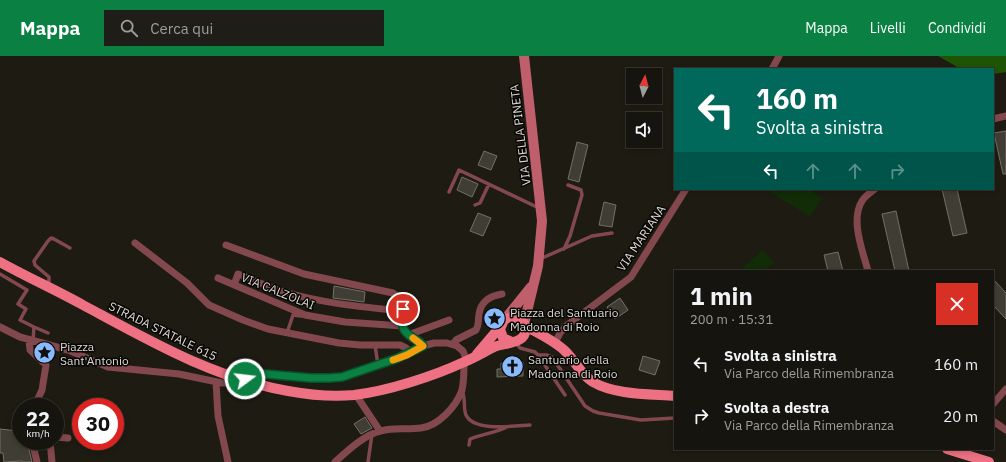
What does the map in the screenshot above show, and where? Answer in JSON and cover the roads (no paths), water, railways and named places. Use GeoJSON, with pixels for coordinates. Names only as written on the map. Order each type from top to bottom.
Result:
{"type":"FeatureCollection","features":[{"type":"Feature","properties":{"kind":"main road","name":"VIA DELLA PINETA"},"geometry":{"type":"LineString","coordinates":[[524,56],[542,210],[540,260],[524,325]]}},
{"type":"Feature","properties":{"kind":"main road","name":"STRADA STATALE 615"},"geometry":{"type":"LineString","coordinates":[[0,262],[158,345],[209,369],[242,380],[274,388],[306,394],[334,396],[356,395],[422,378],[468,360]]}},
{"type":"Feature","properties":{"kind":"main road","name":"VIA DELLA PINETA"},"geometry":{"type":"LineString","coordinates":[[503,323],[528,291],[536,276]]}},
{"type":"Feature","properties":{"kind":"main road"},"geometry":{"type":"LineString","coordinates":[[468,360],[503,323],[515,317],[520,319],[524,325],[552,341],[570,356],[586,377],[604,387],[616,391],[674,396]]}},
{"type":"Feature","properties":{"kind":"main road"},"geometry":{"type":"LineString","coordinates":[[503,323],[500,333],[503,338],[515,342],[522,338],[525,333],[524,325]]}},
{"type":"Feature","properties":{"kind":"main road"},"geometry":{"type":"LineString","coordinates":[[468,360],[496,347],[515,342],[533,338],[552,341]]}},
{"type":"Feature","properties":{"kind":"main road"},"geometry":{"type":"LineString","coordinates":[[950,450],[989,462]]}},
{"type":"Feature","properties":{"kind":"street"},"geometry":{"type":"LineString","coordinates":[[773,68],[779,56]]}},
{"type":"Feature","properties":{"kind":"street"},"geometry":{"type":"LineString","coordinates":[[994,118],[1006,116]]}},
{"type":"Feature","properties":{"kind":"street","name":"VIA MARIANA"},"geometry":{"type":"LineString","coordinates":[[552,341],[566,326],[631,277],[685,190]]}},
{"type":"Feature","properties":{"kind":"street"},"geometry":{"type":"LineString","coordinates":[[868,270],[857,220],[858,210],[862,201],[874,190]]}},
{"type":"Feature","properties":{"kind":"street"},"geometry":{"type":"LineString","coordinates":[[135,243],[187,283],[213,307],[254,325],[287,333],[342,343],[360,345],[400,345],[411,353]]}},
{"type":"Feature","properties":{"kind":"street"},"geometry":{"type":"LineString","coordinates":[[226,245],[304,274],[391,292],[403,304],[403,326],[405,332],[423,346]]}},
{"type":"Feature","properties":{"kind":"street"},"geometry":{"type":"LineString","coordinates":[[234,285],[238,274],[273,288],[306,297],[345,305],[403,311]]}},
{"type":"Feature","properties":{"kind":"street","name":"VIA CALZOLAI"},"geometry":{"type":"LineString","coordinates":[[218,278],[305,315],[345,322],[403,326]]}},
{"type":"Feature","properties":{"kind":"street"},"geometry":{"type":"LineString","coordinates":[[453,344],[456,340],[476,330],[478,327],[480,310],[488,298],[502,294]]}},
{"type":"Feature","properties":{"kind":"street"},"geometry":{"type":"LineString","coordinates":[[408,335],[449,320]]}},
{"type":"Feature","properties":{"kind":"street"},"geometry":{"type":"LineString","coordinates":[[0,328],[31,341],[68,350],[108,367],[179,374],[216,382],[231,383],[254,375],[265,374],[333,378],[345,376],[411,353],[423,346],[440,343],[453,344],[462,350],[468,360],[462,390],[453,406],[442,418],[430,426],[380,431],[372,434],[351,447],[336,462]]}},
{"type":"Feature","properties":{"kind":"street"},"geometry":{"type":"LineString","coordinates":[[31,341],[30,350],[46,365],[42,390],[38,398]]}},
{"type":"Feature","properties":{"kind":"street"},"geometry":{"type":"LineString","coordinates":[[216,382],[218,416],[228,462]]}},
{"type":"Feature","properties":{"kind":"street"},"geometry":{"type":"LineString","coordinates":[[994,403],[1006,388]]}},
{"type":"Feature","properties":{"kind":"street"},"geometry":{"type":"LineString","coordinates":[[356,395],[380,431]]}},
{"type":"Feature","properties":{"kind":"street"},"geometry":{"type":"LineString","coordinates":[[994,422],[1006,430]]}},
{"type":"Feature","properties":{"kind":"street"},"geometry":{"type":"LineString","coordinates":[[64,438],[68,438]]}},
{"type":"Feature","properties":{"kind":"street"},"geometry":{"type":"LineString","coordinates":[[34,450],[37,462]]}},
{"type":"Feature","properties":{"kind":"street"},"geometry":{"type":"LineString","coordinates":[[51,450],[52,462]]}},
{"type":"Feature","properties":{"kind":"lane","name":"VIA DELLA PINETA"},"geometry":{"type":"LineString","coordinates":[[448,192],[459,170],[542,210]]}},
{"type":"Feature","properties":{"kind":"lane"},"geometry":{"type":"LineString","coordinates":[[475,205],[480,203],[489,184]]}},
{"type":"Feature","properties":{"kind":"lane"},"geometry":{"type":"LineString","coordinates":[[564,249],[572,230],[582,195],[581,190],[568,185]]}},
{"type":"Feature","properties":{"kind":"lane"},"geometry":{"type":"LineString","coordinates":[[540,260],[592,236],[612,233]]}},
{"type":"Feature","properties":{"kind":"lane"},"geometry":{"type":"LineString","coordinates":[[46,286],[49,282],[48,277],[34,265],[34,261],[51,238],[54,238],[70,248]]}},
{"type":"Feature","properties":{"kind":"lane"},"geometry":{"type":"LineString","coordinates":[[0,274],[26,290],[18,304],[26,309],[20,320],[48,333]]}},
{"type":"Feature","properties":{"kind":"lane"},"geometry":{"type":"LineString","coordinates":[[287,333],[293,315],[305,315]]}},
{"type":"Feature","properties":{"kind":"lane"},"geometry":{"type":"LineString","coordinates":[[31,341],[34,327]]}},
{"type":"Feature","properties":{"kind":"lane"},"geometry":{"type":"LineString","coordinates":[[515,342],[520,348],[535,352],[565,395]]}},
{"type":"Feature","properties":{"kind":"lane"},"geometry":{"type":"LineString","coordinates":[[375,345],[378,365]]}},
{"type":"Feature","properties":{"kind":"lane"},"geometry":{"type":"LineString","coordinates":[[538,356],[547,355],[552,357],[585,406],[593,411],[641,420],[674,418]]}},
{"type":"Feature","properties":{"kind":"lane"},"geometry":{"type":"LineString","coordinates":[[462,390],[464,394],[465,410],[467,416],[472,422],[488,426],[530,426]]}},
{"type":"Feature","properties":{"kind":"lane"},"geometry":{"type":"LineString","coordinates":[[469,445],[470,439],[486,433],[499,431],[508,426]]}},
{"type":"Feature","properties":{"kind":"lane"},"geometry":{"type":"LineString","coordinates":[[368,462],[372,434]]}},
{"type":"Feature","properties":{"kind":"place","name":"Piazza del Santuario Madonna di Roio"},"geometry":{"type":"Point","coordinates":[495,319]}},
{"type":"Feature","properties":{"kind":"place","name":"Piazza Sant'Antonio"},"geometry":{"type":"Point","coordinates":[44,353]}},
{"type":"Feature","properties":{"kind":"place","name":"Santuario della Madonna di Roio"},"geometry":{"type":"Point","coordinates":[512,366]}}]}
